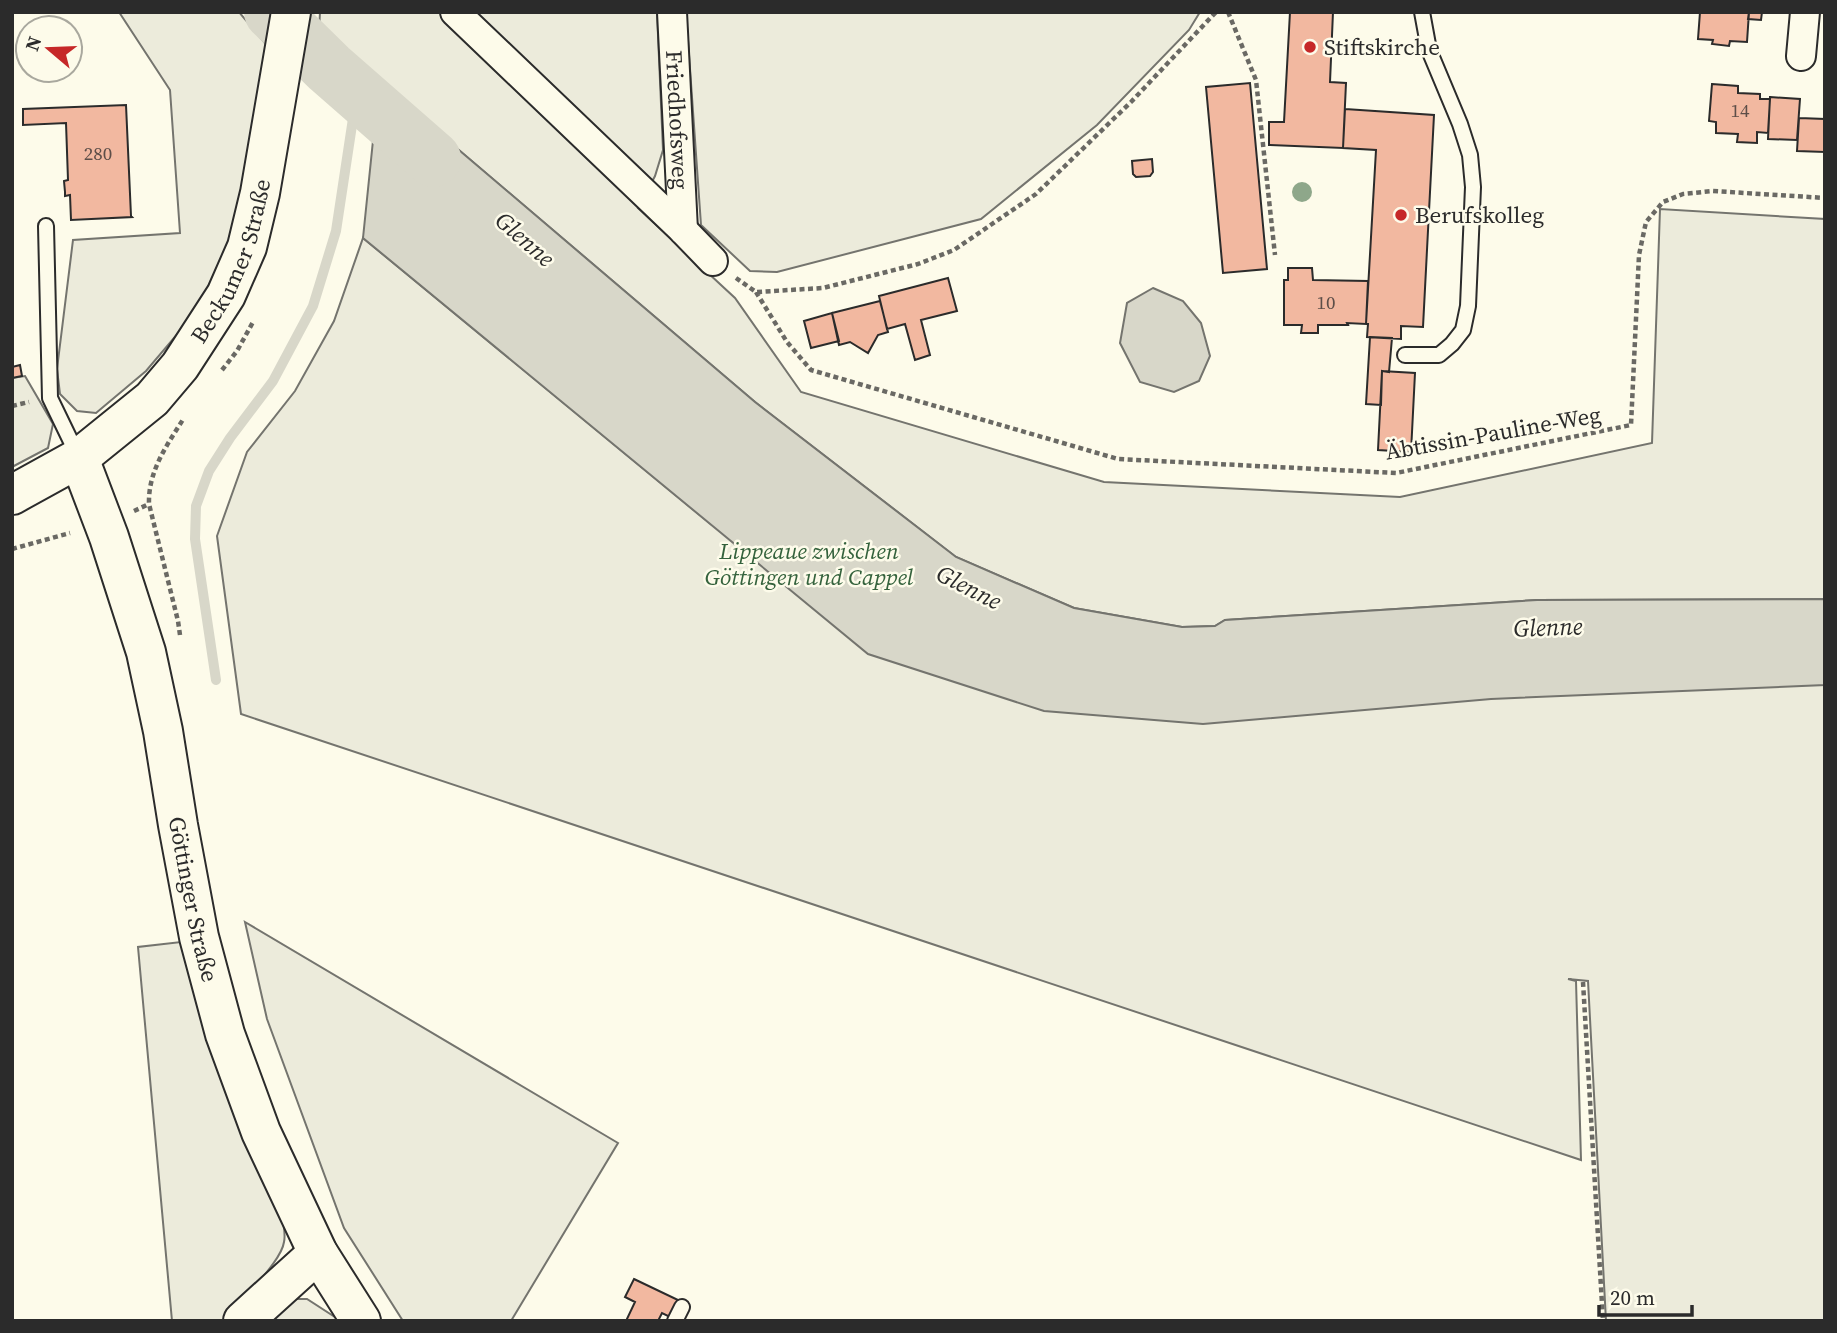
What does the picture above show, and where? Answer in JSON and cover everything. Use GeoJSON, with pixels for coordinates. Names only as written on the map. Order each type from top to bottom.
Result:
{"type":"FeatureCollection","features":[{"type":"Feature","properties":{"kind":"main road","name":"Beckumer Straße"},"geometry":{"type":"LineString","coordinates":[[12,495],[79,458],[152,399],[180,366],[226,295],[247,247],[260,193],[291,12]]}},
{"type":"Feature","properties":{"kind":"main road","name":"Göttinger Straße"},"geometry":{"type":"LineString","coordinates":[[79,458],[109,537],[146,652],[200,937],[225,1034],[261,1132],[318,1253],[361,1321]]}},
{"type":"Feature","properties":{"kind":"main road"},"geometry":{"type":"LineString","coordinates":[[243,1321],[318,1253]]}},
{"type":"Feature","properties":{"kind":"street"},"geometry":{"type":"LineString","coordinates":[[455,12],[713,261]]}},
{"type":"Feature","properties":{"kind":"street","name":"Friedhofsweg"},"geometry":{"type":"LineString","coordinates":[[672,12],[683,230]]}},
{"type":"Feature","properties":{"kind":"street"},"geometry":{"type":"LineString","coordinates":[[1801,56],[1805,12]]}},
{"type":"Feature","properties":{"kind":"lane"},"geometry":{"type":"LineString","coordinates":[[1405,355],[1438,355],[1452,344],[1462,330],[1468,306],[1472,187],[1470,155],[1429,50],[1422,12]]}},
{"type":"Feature","properties":{"kind":"lane"},"geometry":{"type":"LineString","coordinates":[[47,226],[50,398],[79,458]]}},
{"type":"Feature","properties":{"kind":"lane"},"geometry":{"type":"LineString","coordinates":[[675,1321],[681,1307]]}},
{"type":"Feature","properties":{"kind":"path"},"geometry":{"type":"LineString","coordinates":[[713,261],[756,292],[823,288],[918,264],[954,250],[1036,194],[1130,102],[1216,12]]}},
{"type":"Feature","properties":{"kind":"path"},"geometry":{"type":"LineString","coordinates":[[1228,12],[1256,80],[1275,255]]}},
{"type":"Feature","properties":{"kind":"path","name":"Äbtissin-Pauline-Weg"},"geometry":{"type":"LineString","coordinates":[[756,292],[787,342],[811,370],[1118,459],[1396,473],[1632,425],[1639,255],[1646,222],[1664,202],[1683,194],[1713,191],[1825,198]]}},
{"type":"Feature","properties":{"kind":"path"},"geometry":{"type":"LineString","coordinates":[[222,371],[254,320]]}},
{"type":"Feature","properties":{"kind":"path"},"geometry":{"type":"LineString","coordinates":[[180,635],[149,504],[149,489],[160,457],[191,409]]}},
{"type":"Feature","properties":{"kind":"path"},"geometry":{"type":"LineString","coordinates":[[1583,982],[1602,1321]]}},
{"type":"Feature","properties":{"kind":"green space"},"geometry":{"type":"Polygon","coordinates":[[[119,12],[239,12],[270,49],[256,134],[229,242],[197,311],[146,371],[96,413],[77,411],[60,394],[57,369],[73,240],[180,233],[170,90],[119,12]]]}},
{"type":"Feature","properties":{"kind":"green space"},"geometry":{"type":"Polygon","coordinates":[[[320,12],[657,12],[663,150],[655,176],[638,208],[735,298],[801,392],[1104,482],[1400,497],[1652,443],[1660,209],[1825,219],[1825,599],[1537,600],[1225,620],[1215,626],[1182,627],[1074,608],[956,557],[755,402],[319,31],[320,12]]]}},
{"type":"Feature","properties":{"kind":"green space"},"geometry":{"type":"Polygon","coordinates":[[[686,12],[1200,12],[1189,30],[1097,125],[981,219],[777,272],[750,271],[701,225],[686,12]]]}},
{"type":"Feature","properties":{"kind":"green space","name":"Lippeaue zwischen Göttingen und Cappel"},"geometry":{"type":"Polygon","coordinates":[[[363,238],[712,525],[835,512],[1128,631],[1825,640],[1825,1321],[1606,1321],[1588,981],[1568,979],[1576,981],[1581,1160],[241,714],[217,536],[247,452],[295,391],[334,321],[363,238]]]}},
{"type":"Feature","properties":{"kind":"green space"},"geometry":{"type":"Polygon","coordinates":[[[25,376],[53,424],[48,448],[12,467],[12,378],[25,376]]]}},
{"type":"Feature","properties":{"kind":"green space"},"geometry":{"type":"Polygon","coordinates":[[[245,922],[618,1143],[511,1321],[403,1321],[344,1228],[267,1019],[245,922]]]}},
{"type":"Feature","properties":{"kind":"green space"},"geometry":{"type":"Polygon","coordinates":[[[181,942],[282,1214],[284,1228],[284,1242],[276,1260],[229,1321],[172,1321],[138,947],[181,942]]]}},
{"type":"Feature","properties":{"kind":"green space"},"geometry":{"type":"Polygon","coordinates":[[[285,1299],[307,1299],[341,1321],[253,1321],[285,1299]]]}},
{"type":"Feature","properties":{"kind":"water"},"geometry":{"type":"Polygon","coordinates":[[[379,82],[755,402],[956,557],[1074,608],[1182,627],[1215,626],[1225,620],[1537,600],[1825,599],[1825,685],[1491,699],[1203,724],[1044,711],[868,654],[363,238],[379,82]]]}},
{"type":"Feature","properties":{"kind":"water"},"geometry":{"type":"Polygon","coordinates":[[[1153,288],[1183,301],[1201,323],[1210,356],[1199,381],[1174,392],[1140,382],[1120,343],[1127,303],[1153,288]]]}},
{"type":"Feature","properties":{"kind":"building","name":"Stiftskirche"},"geometry":{"type":"Polygon","coordinates":[[[1290,12],[1333,12],[1330,82],[1346,83],[1343,148],[1269,145],[1269,122],[1284,122],[1290,12]]]}},
{"type":"Feature","properties":{"kind":"building"},"geometry":{"type":"Polygon","coordinates":[[[1700,12],[1749,12],[1747,42],[1730,41],[1729,46],[1712,44],[1713,40],[1698,39],[1700,12]]]}},
{"type":"Feature","properties":{"kind":"building"},"geometry":{"type":"Polygon","coordinates":[[[1749,12],[1762,12],[1761,20],[1748,19],[1749,12]]]}},
{"type":"Feature","properties":{"kind":"building"},"geometry":{"type":"Polygon","coordinates":[[[1250,83],[1267,269],[1223,273],[1206,87],[1250,83]]]}},
{"type":"Feature","properties":{"kind":"building"},"geometry":{"type":"Polygon","coordinates":[[[1712,84],[1738,86],[1738,93],[1760,94],[1760,99],[1770,99],[1768,133],[1757,132],[1757,143],[1737,142],[1738,134],[1716,133],[1716,122],[1709,121],[1712,84]]]}},
{"type":"Feature","properties":{"kind":"building"},"geometry":{"type":"Polygon","coordinates":[[[1770,97],[1800,99],[1797,140],[1768,139],[1770,97]]]}},
{"type":"Feature","properties":{"kind":"building"},"geometry":{"type":"Polygon","coordinates":[[[126,105],[132,217],[71,220],[70,195],[65,196],[64,181],[68,180],[66,123],[23,125],[23,109],[126,105]]]}},
{"type":"Feature","properties":{"kind":"building","name":"Berufskolleg"},"geometry":{"type":"Polygon","coordinates":[[[1345,109],[1434,115],[1423,327],[1401,326],[1401,339],[1367,337],[1376,150],[1343,148],[1345,109]]]}},
{"type":"Feature","properties":{"kind":"building"},"geometry":{"type":"Polygon","coordinates":[[[1799,118],[1825,119],[1825,152],[1797,151],[1799,118]]]}},
{"type":"Feature","properties":{"kind":"building"},"geometry":{"type":"Polygon","coordinates":[[[1152,159],[1153,172],[1150,176],[1136,177],[1133,174],[1132,161],[1152,159]]]}},
{"type":"Feature","properties":{"kind":"building"},"geometry":{"type":"Polygon","coordinates":[[[1288,268],[1312,268],[1313,280],[1368,281],[1366,324],[1318,325],[1318,333],[1301,333],[1302,325],[1284,325],[1284,280],[1288,280],[1288,268]]]}},
{"type":"Feature","properties":{"kind":"building"},"geometry":{"type":"Polygon","coordinates":[[[948,278],[957,311],[921,320],[930,355],[915,360],[905,324],[887,329],[879,296],[948,278]]]}},
{"type":"Feature","properties":{"kind":"building"},"geometry":{"type":"Polygon","coordinates":[[[880,301],[888,332],[878,335],[868,353],[850,342],[839,345],[832,313],[880,301]]]}},
{"type":"Feature","properties":{"kind":"building"},"geometry":{"type":"Polygon","coordinates":[[[832,313],[839,341],[811,348],[804,321],[832,313]]]}},
{"type":"Feature","properties":{"kind":"building"},"geometry":{"type":"Polygon","coordinates":[[[1370,337],[1392,338],[1389,372],[1382,371],[1381,405],[1366,404],[1370,337]]]}},
{"type":"Feature","properties":{"kind":"building"},"geometry":{"type":"Polygon","coordinates":[[[20,365],[22,376],[12,378],[12,367],[20,365]]]}},
{"type":"Feature","properties":{"kind":"building"},"geometry":{"type":"Polygon","coordinates":[[[1382,371],[1415,373],[1411,452],[1378,450],[1382,371]]]}},
{"type":"Feature","properties":{"kind":"building"},"geometry":{"type":"Polygon","coordinates":[[[634,1279],[678,1300],[670,1317],[662,1313],[658,1321],[626,1321],[635,1302],[625,1297],[634,1279]]]}},
{"type":"Feature","properties":{"kind":"waterway","name":"Glenne"},"geometry":{"type":"LineString","coordinates":[[272,12],[329,68],[433,159]]}},
{"type":"Feature","properties":{"kind":"waterway"},"geometry":{"type":"LineString","coordinates":[[216,680],[195,539],[196,506],[209,471],[273,381],[313,306],[336,231],[357,92]]}},
{"type":"Feature","properties":{"kind":"place","name":"Stiftskirche"},"geometry":{"type":"Point","coordinates":[1310,47]}},
{"type":"Feature","properties":{"kind":"place","name":"Berufskolleg"},"geometry":{"type":"Point","coordinates":[1401,215]}}]}
